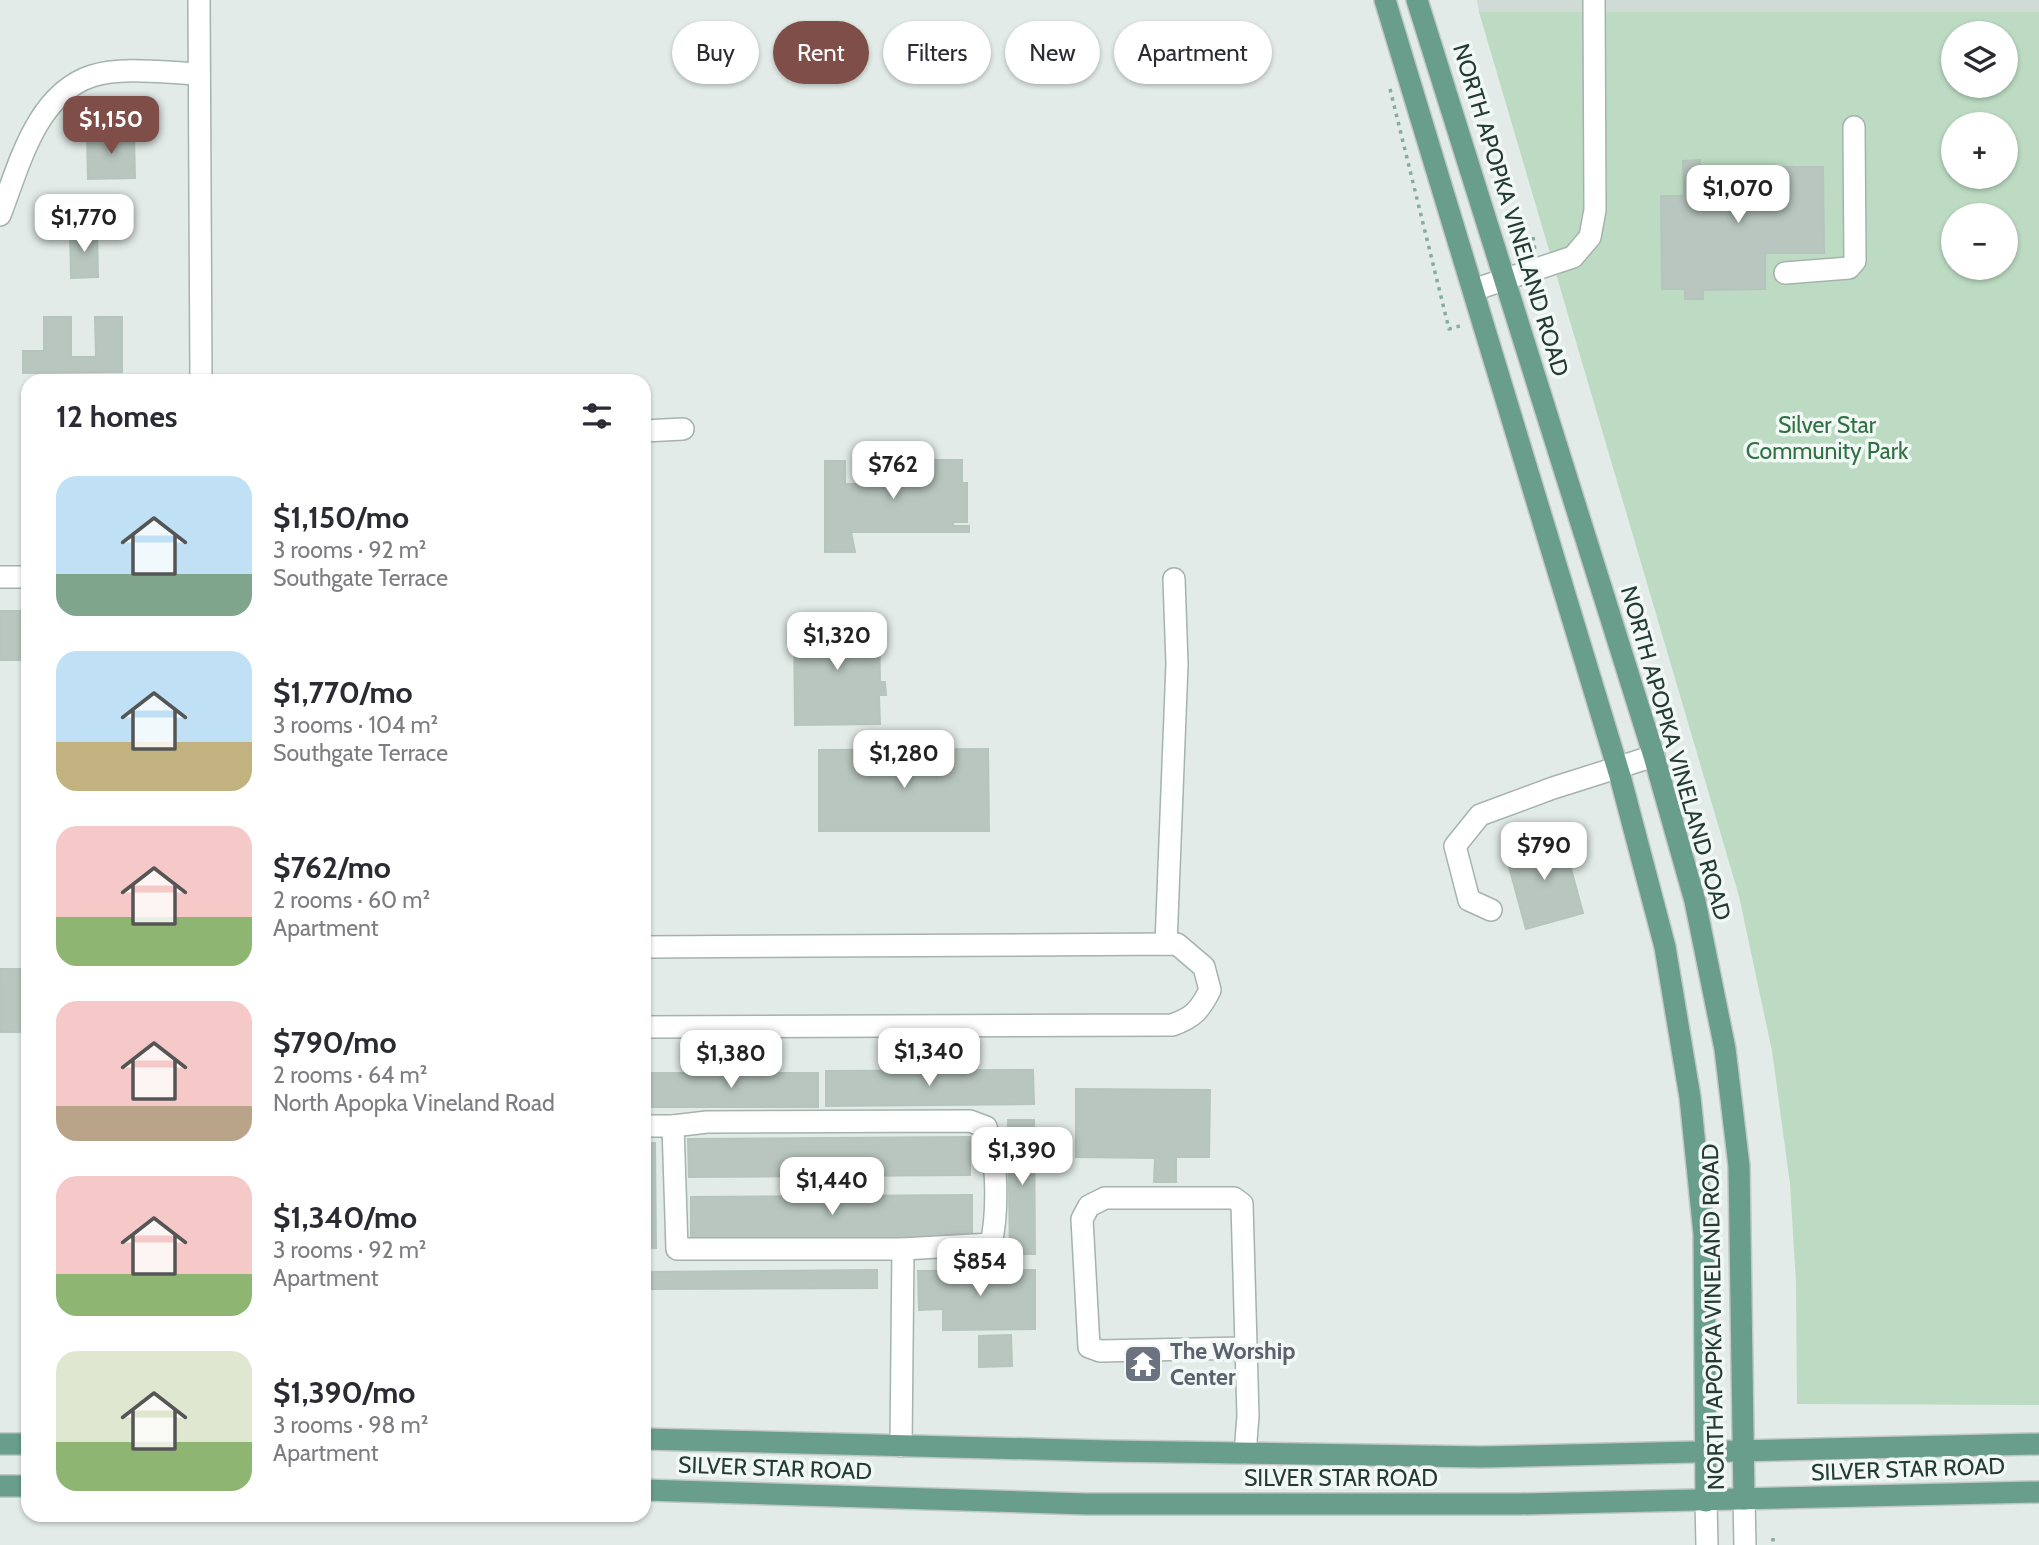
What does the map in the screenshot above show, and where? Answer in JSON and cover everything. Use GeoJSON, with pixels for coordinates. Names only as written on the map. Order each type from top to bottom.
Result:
{"type":"FeatureCollection","features":[{"type":"Feature","properties":{"kind":"main road","name":"NORTH APOPKA VINELAND ROAD"},"geometry":{"type":"LineString","coordinates":[[1385,0],[1617,768],[1665,947],[1690,1097],[1704,1234],[1706,1501]]}},
{"type":"Feature","properties":{"kind":"main road","name":"NORTH APOPKA VINELAND ROAD"},"geometry":{"type":"LineString","coordinates":[[1417,0],[1654,756],[1695,901],[1725,1049],[1738,1166],[1744,1499]]}},
{"type":"Feature","properties":{"kind":"main road","name":"SILVER STAR ROAD"},"geometry":{"type":"LineString","coordinates":[[651,1439],[1482,1457],[2039,1444]]}},
{"type":"Feature","properties":{"kind":"main road"},"geometry":{"type":"LineString","coordinates":[[0,1444],[21,1444]]}},
{"type":"Feature","properties":{"kind":"main road"},"geometry":{"type":"LineString","coordinates":[[0,1486],[21,1486]]}},
{"type":"Feature","properties":{"kind":"main road","name":"SILVER STAR ROAD"},"geometry":{"type":"LineString","coordinates":[[651,1490],[1086,1504],[1706,1501],[2039,1492]]}},
{"type":"Feature","properties":{"kind":"street"},"geometry":{"type":"LineString","coordinates":[[199,0],[201,374]]}},
{"type":"Feature","properties":{"kind":"street"},"geometry":{"type":"LineString","coordinates":[[1473,290],[1573,257],[1590,237],[1595,210],[1594,0]]}},
{"type":"Feature","properties":{"kind":"street"},"geometry":{"type":"LineString","coordinates":[[0,215],[42,116],[61,93],[92,76],[138,72],[199,74]]}},
{"type":"Feature","properties":{"kind":"street"},"geometry":{"type":"LineString","coordinates":[[1785,273],[1849,268],[1855,261],[1854,127]]}},
{"type":"Feature","properties":{"kind":"street"},"geometry":{"type":"LineString","coordinates":[[651,431],[683,429]]}},
{"type":"Feature","properties":{"kind":"street"},"geometry":{"type":"LineString","coordinates":[[0,577],[21,576]]}},
{"type":"Feature","properties":{"kind":"street"},"geometry":{"type":"LineString","coordinates":[[1166,944],[1177,664],[1174,579]]}},
{"type":"Feature","properties":{"kind":"street"},"geometry":{"type":"LineString","coordinates":[[1492,910],[1469,900],[1455,846],[1480,815],[1654,756]]}},
{"type":"Feature","properties":{"kind":"street"},"geometry":{"type":"LineString","coordinates":[[651,947],[1177,944],[1193,955],[1203,967],[1210,990],[1201,1008],[1191,1018],[1172,1026],[651,1027]]}},
{"type":"Feature","properties":{"kind":"street"},"geometry":{"type":"LineString","coordinates":[[651,1126],[707,1122],[970,1121],[986,1127],[993,1144],[994,1228],[991,1244],[903,1249],[677,1249],[673,1126]]}},
{"type":"Feature","properties":{"kind":"street"},"geometry":{"type":"LineString","coordinates":[[1244,1348],[1100,1351],[1089,1347],[1082,1219],[1089,1206],[1105,1198],[1234,1198],[1242,1204],[1248,1416],[1245,1453]]}},
{"type":"Feature","properties":{"kind":"street"},"geometry":{"type":"LineString","coordinates":[[901,1446],[903,1249]]}},
{"type":"Feature","properties":{"kind":"street","name":"NORTH APOPKA VINELAND ROAD"},"geometry":{"type":"LineString","coordinates":[[1744,1499],[1745,1545]]}},
{"type":"Feature","properties":{"kind":"street","name":"NORTH APOPKA VINELAND ROAD"},"geometry":{"type":"LineString","coordinates":[[1706,1501],[1707,1545]]}},
{"type":"Feature","properties":{"kind":"path"},"geometry":{"type":"LineString","coordinates":[[1390,87],[1449,329],[1470,323]]}},
{"type":"Feature","properties":{"kind":"path"},"geometry":{"type":"LineString","coordinates":[[1773,1538],[1773,1545]]}},
{"type":"Feature","properties":{"kind":"shaded area"},"geometry":{"type":"Polygon","coordinates":[[[1477,0],[2039,0],[2039,12],[1479,12],[1477,0]]]}},
{"type":"Feature","properties":{"kind":"green space","name":"Silver Star Community Park"},"geometry":{"type":"Polygon","coordinates":[[[1479,12],[2039,12],[2039,1405],[1797,1404],[1796,1283],[1790,1184],[1772,1051],[1739,896],[1479,12]]]}},
{"type":"Feature","properties":{"kind":"building"},"geometry":{"type":"Polygon","coordinates":[[[134,133],[135,178],[88,179],[87,134],[134,133]]]}},
{"type":"Feature","properties":{"kind":"building"},"geometry":{"type":"Polygon","coordinates":[[[1700,160],[1700,168],[1823,167],[1824,253],[1765,253],[1765,289],[1703,290],[1703,299],[1685,299],[1685,289],[1662,289],[1661,196],[1684,196],[1683,161],[1700,160]]]}},
{"type":"Feature","properties":{"kind":"building"},"geometry":{"type":"Polygon","coordinates":[[[70,231],[97,231],[98,277],[71,278],[70,231]]]}},
{"type":"Feature","properties":{"kind":"building"},"geometry":{"type":"Polygon","coordinates":[[[44,317],[71,317],[71,357],[96,357],[95,317],[122,317],[122,372],[23,373],[23,351],[44,351],[44,317]]]}},
{"type":"Feature","properties":{"kind":"building"},"geometry":{"type":"Polygon","coordinates":[[[861,460],[903,460],[903,484],[920,484],[920,460],[962,460],[962,483],[967,483],[967,522],[953,522],[953,526],[969,526],[969,532],[851,532],[855,552],[825,552],[825,461],[845,461],[845,484],[861,484],[861,460]]]}},
{"type":"Feature","properties":{"kind":"building"},"geometry":{"type":"Polygon","coordinates":[[[0,611],[21,611],[21,660],[0,660],[0,611]]]}},
{"type":"Feature","properties":{"kind":"building"},"geometry":{"type":"Polygon","coordinates":[[[879,618],[880,682],[885,682],[886,695],[879,695],[880,724],[795,725],[794,619],[879,618]]]}},
{"type":"Feature","properties":{"kind":"building"},"geometry":{"type":"Polygon","coordinates":[[[988,749],[989,831],[819,831],[819,750],[988,749]]]}},
{"type":"Feature","properties":{"kind":"building"},"geometry":{"type":"Polygon","coordinates":[[[1562,836],[1583,913],[1526,929],[1505,852],[1562,836]]]}},
{"type":"Feature","properties":{"kind":"building"},"geometry":{"type":"Polygon","coordinates":[[[0,969],[21,969],[21,1032],[1,1032],[0,969]]]}},
{"type":"Feature","properties":{"kind":"building"},"geometry":{"type":"Polygon","coordinates":[[[1033,1070],[1034,1104],[826,1106],[826,1071],[1033,1070]]]}},
{"type":"Feature","properties":{"kind":"building"},"geometry":{"type":"Polygon","coordinates":[[[651,1073],[818,1073],[818,1107],[651,1107],[651,1073]]]}},
{"type":"Feature","properties":{"kind":"building"},"geometry":{"type":"Polygon","coordinates":[[[1076,1089],[1210,1090],[1209,1157],[1176,1157],[1176,1182],[1154,1182],[1155,1158],[1076,1157],[1076,1089]]]}},
{"type":"Feature","properties":{"kind":"building"},"geometry":{"type":"Polygon","coordinates":[[[1008,1120],[1034,1120],[1035,1254],[1010,1254],[1008,1120]]]}},
{"type":"Feature","properties":{"kind":"building"},"geometry":{"type":"Polygon","coordinates":[[[970,1137],[970,1175],[689,1177],[688,1139],[970,1137]]]}},
{"type":"Feature","properties":{"kind":"building"},"geometry":{"type":"Polygon","coordinates":[[[651,1143],[655,1143],[656,1248],[651,1248],[651,1143]]]}},
{"type":"Feature","properties":{"kind":"building"},"geometry":{"type":"Polygon","coordinates":[[[972,1195],[972,1237],[691,1239],[691,1197],[972,1195]]]}},
{"type":"Feature","properties":{"kind":"building"},"geometry":{"type":"Polygon","coordinates":[[[877,1270],[877,1288],[651,1289],[651,1272],[877,1270]]]}},
{"type":"Feature","properties":{"kind":"building"},"geometry":{"type":"Polygon","coordinates":[[[1035,1270],[1035,1329],[943,1330],[943,1309],[919,1310],[918,1271],[1035,1270]]]}},
{"type":"Feature","properties":{"kind":"building"},"geometry":{"type":"Polygon","coordinates":[[[1011,1335],[1012,1366],[979,1367],[979,1336],[1011,1335]]]}},
{"type":"Feature","properties":{"kind":"place","name":"The Worship Center"},"geometry":{"type":"Point","coordinates":[1143,1364]}}]}
